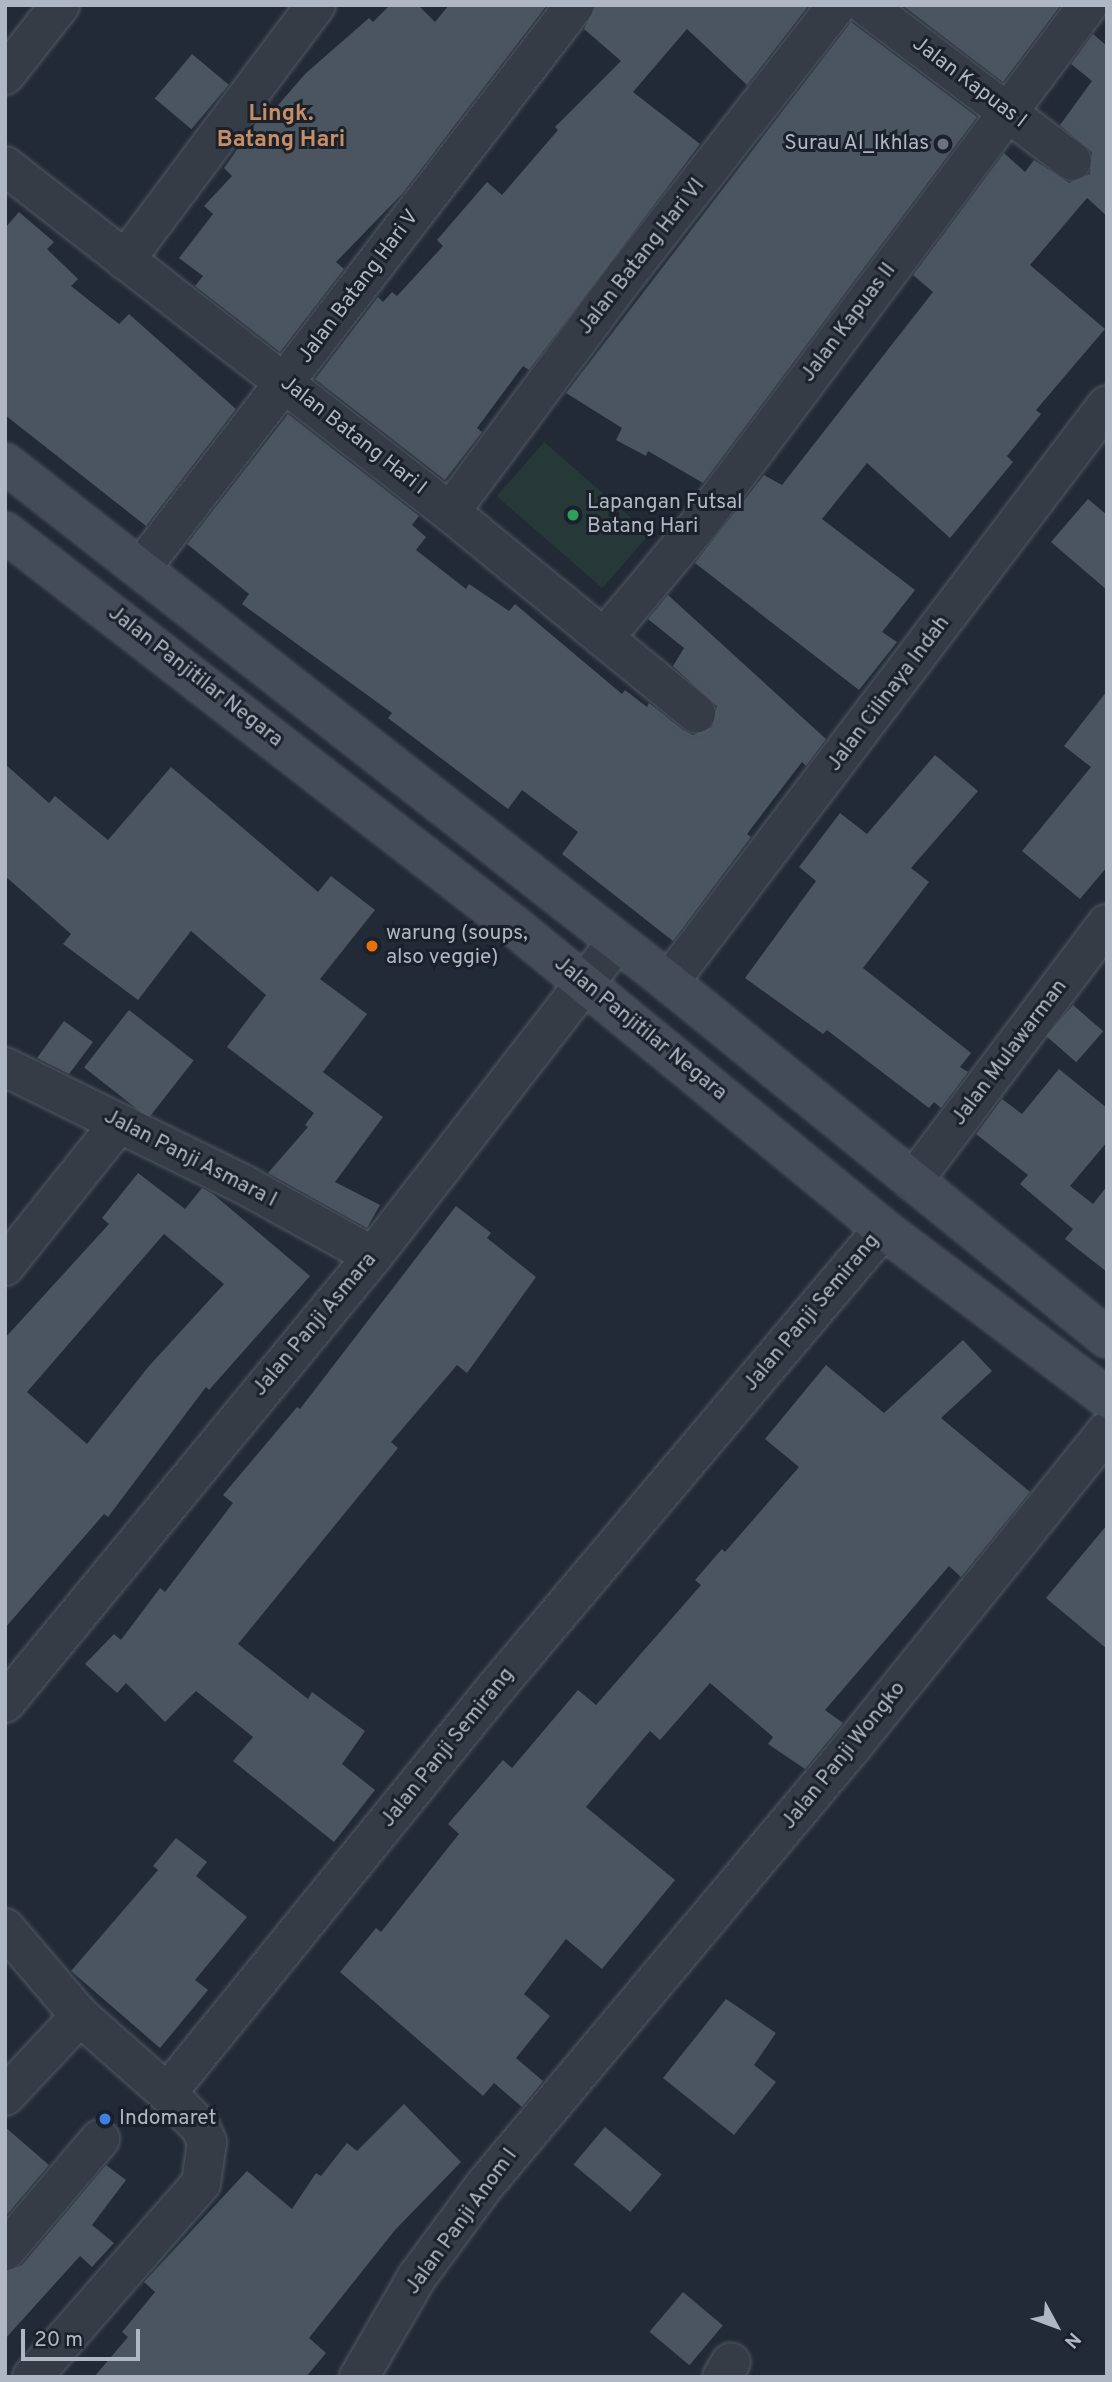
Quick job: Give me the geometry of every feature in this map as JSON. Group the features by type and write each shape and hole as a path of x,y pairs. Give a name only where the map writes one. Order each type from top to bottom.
{"main road":[{"path":"5,463 670,982 1107,1338"},
{"name":"Jalan Panjitilar Negara","path":"5,532 585,984 883,1229 1107,1398"}],"street":[{"path":"5,75 60,5"},
{"path":"125,260 316,5"},
{"name":"Jalan Batang Hari V","path":"142,568 575,5"},
{"name":"Jalan Batang Hari VI","path":"450,512 627,274 837,5"},
{"name":"Jalan Kapuas I","path":"865,5 1072,161"},
{"name":"Jalan Kapuas II","path":"604,638 701,522 1088,5"},
{"name":"Jalan Batang Hari I","path":"5,166 450,512 696,713"},
{"name":"Jalan Cilinaya Indah","path":"670,982 1107,405"},
{"name":"Jalan Mulawarman","path":"913,1181 1107,924"},
{"name":"Jalan Panji Asmara","path":"5,1703 373,1256 617,941"},
{"name":"Jalan Panji Asmara I","path":"5,1067 245,1185 373,1256"},
{"path":"5,1266 119,1123"},
{"name":"Jalan Panji Semirang","path":"167,2093 494,1690 883,1229"},
{"name":"Jalan Panji Wongko","path":"576,2076 851,1748 1107,1432"},
{"path":"5,1928 80,2016 167,2093 200,2127 207,2142 201,2183 32,2377"},
{"path":"5,2096 80,2016"},
{"name":"Jalan Panji Anom I","path":"359,2377 417,2277 484,2186 576,2076"},
{"path":"5,2251 100,2139"}],"shaded area":[{"name":"Lapangan Futsal Batang Hari","path":"544,442 650,534 602,588 497,496"}],"building":[{"path":"390,5 418,5 435,22 449,5 547,5 402,194 336,262 344,269 280,352 195,286 203,276 179,258 213,214 204,206 232,176 224,168 262,114 267,118 305,74 369,18 373,22"},
{"path":"596,5 809,5 747,85 687,29 633,92 700,144 529,370 523,366 477,428 482,432 445,480 315,379 378,297 383,302 392,292 397,296 443,246 437,240 487,182 502,195 558,130 555,127 621,61 584,29"},
{"path":"902,5 1058,5 1060,6 1003,82"},
{"path":"851,22 977,117 703,483 648,451 646,456 616,440 622,428 566,393"},
{"path":"1093,34 1107,46 1107,216 1087,198 1030,265 1105,329 1036,410 1041,414 1007,456 1013,462 950,538 867,463 822,519 915,590 882,632 897,642 859,690 695,563 764,475 782,485 933,292 913,275 1004,153 1025,172 1034,160 1069,183 1090,174 1092,152 1060,125 1092,81 1071,64"},
{"path":"192,54 229,85 191,129 155,98"},
{"path":"19,212 54,242 47,249 78,279 71,286 119,324 129,314 236,409 146,526 5,415 5,228"},
{"path":"288,414 419,516 412,525 426,537 416,550 466,589 469,584 509,611 515,604 622,694 625,690 647,707 649,703 693,735 712,727 717,706 673,666 684,648 648,619 668,595 826,739 806,766 802,762 747,834 751,837 673,941 562,854 578,832 522,790 508,809 388,718 392,713 242,604 249,594 187,544"},
{"path":"1088,499 1107,515 1107,590 1051,542"},
{"path":"1107,691 1107,867 1080,899 1022,851 1091,767 1064,746"},
{"path":"935,755 978,791 911,868 929,882 863,968 971,1053 960,1067 968,1072 941,1108 934,1102 929,1108 827,1030 823,1034 745,978 816,881 799,867 840,813 867,834"},
{"path":"5,764 49,803 55,796 108,840 171,767 318,892 331,876 375,910 320,979 367,1014 323,1072 383,1117 335,1182 380,1205 367,1228 268,1173 308,1127 305,1125 314,1113 227,1047 266,995 191,931 138,1000 63,944 71,934 5,876"},
{"path":"1073,1005 1103,1031 1076,1062 1046,1036"},
{"path":"129,1010 194,1060 149,1118 84,1068"},
{"path":"64,1021 93,1042 69,1074 37,1058"},
{"path":"1059,1069 1107,1108 1107,1142 1070,1186 1093,1204 1107,1186 1107,1272 1065,1239 1073,1229 1020,1184 1028,1175 976,1134 1002,1099 1022,1114"},
{"path":"138,1173 185,1209 202,1188 213,1194 310,1276 209,1390 206,1387 108,1517 104,1514 5,1628 5,1338 109,1224 102,1218","holes":["164,1234 224,1284 149,1366 87,1444 27,1392"]},
{"path":"456,1206 491,1233 487,1238 536,1277 467,1373 457,1365 391,1442 398,1448 238,1644 308,1699 312,1692 365,1731 342,1764 375,1790 334,1842 233,1761 253,1737 196,1691 165,1722 126,1683 117,1693 85,1664 114,1634 121,1640 160,1588 165,1592 233,1503 223,1495 297,1407 300,1409"},
{"path":"963,1340 992,1371 941,1418 1030,1492 961,1577 949,1566 825,1710 843,1723 805,1769 768,1744 773,1737 710,1683 660,1740 650,1731 586,1807 675,1880 602,1969 566,1939 524,1994 550,2016 516,2058 543,2081 522,2107 494,2083 483,2096 340,1972 376,1928 381,1932 459,1834 448,1824 503,1760 512,1768 578,1690 596,1705 701,1585 695,1580 722,1549 725,1552 799,1467 765,1439 826,1365 884,1413"},
{"path":"1107,1525 1107,1649 1046,1598"},
{"path":"176,1838 207,1862 196,1876 247,1917 195,1980 208,1990 160,2048 71,1971 158,1870 153,1866"},
{"path":"726,1999 776,2033 754,2065 776,2082 734,2135 663,2078"},
{"path":"404,2104 461,2162 395,2230 309,2338 326,2353 306,2377 94,2377 128,2337 122,2332 155,2292 144,2282 247,2171 292,2209 316,2173 321,2176 347,2143 357,2151"},
{"path":"5,2127 49,2165 5,2217"},
{"path":"605,2127 662,2175 630,2212 574,2165"},
{"path":"106,2165 126,2180 92,2225 114,2243 92,2267 80,2256 5,2339 5,2272 22,2265"},
{"path":"683,2292 723,2325 689,2365 650,2332"}],"place":[{"name":"Surau Al_Ikhlas","path":"943,144"},
{"name":"Lapangan Futsal Batang Hari","path":"573,515"},
{"name":"warung (soups, also veggie)","path":"372,946"},
{"name":"Indomaret","path":"105,2119"}],"district":[{"name":"Lingk. Batang Hari","path":"281,128"}]}
